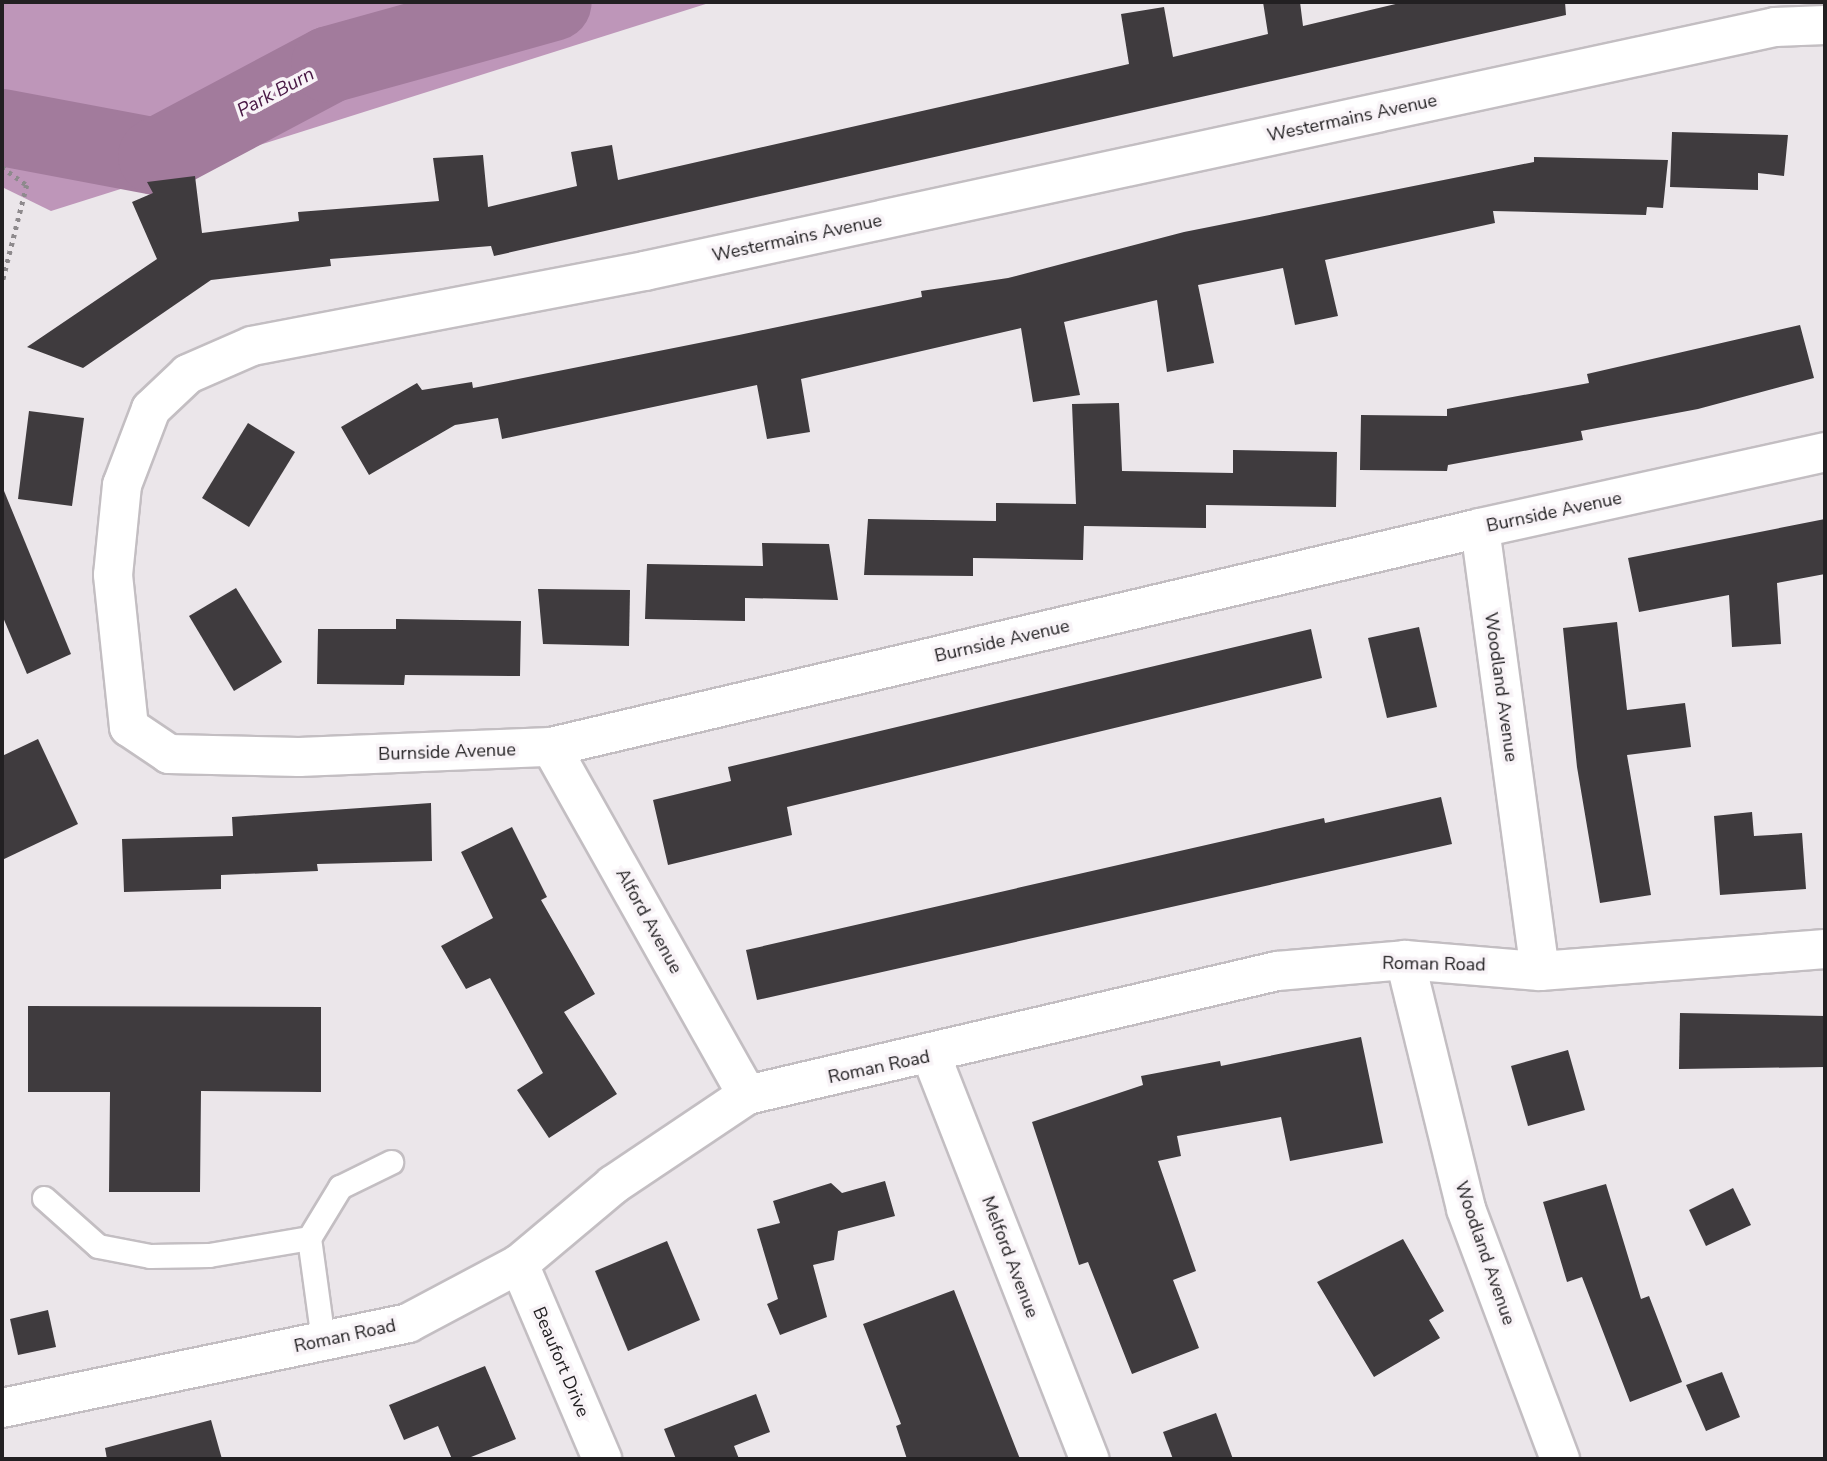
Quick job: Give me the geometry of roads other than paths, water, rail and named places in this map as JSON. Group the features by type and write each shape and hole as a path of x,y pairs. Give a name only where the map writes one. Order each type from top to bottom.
{"street":[{"name":"Westermains Avenue","path":"169,754 129,727 113,575 121,485 151,409 188,374 252,346 645,271 1775,27 1825,25"},
{"name":"Burnside Avenue","path":"169,754 299,757 551,747 1479,528 1825,452"},
{"name":"Woodland Avenue","path":"1479,528 1540,971"},
{"name":"Alford Avenue","path":"551,747 747,1095"},
{"name":"Roman Road","path":"2,1409 408,1322 519,1265 613,1185 747,1095 931,1055 1278,971 1405,960 1540,971 1825,949"},
{"name":"Woodland Avenue","path":"1405,960 1466,1209 1560,1459"},
{"name":"Melford Avenue","path":"931,1055 1088,1459"},
{"name":"Beaufort Drive","path":"519,1265 603,1459"}],"lane":[{"path":"323,1340 312,1293 309,1238 340,1187 391,1162"},
{"path":"44,1198 98,1247 150,1256 209,1255 309,1238"}],"waterway":[{"name":"Park Burn","path":"2,127 156,156 329,64 553,2"}]}
